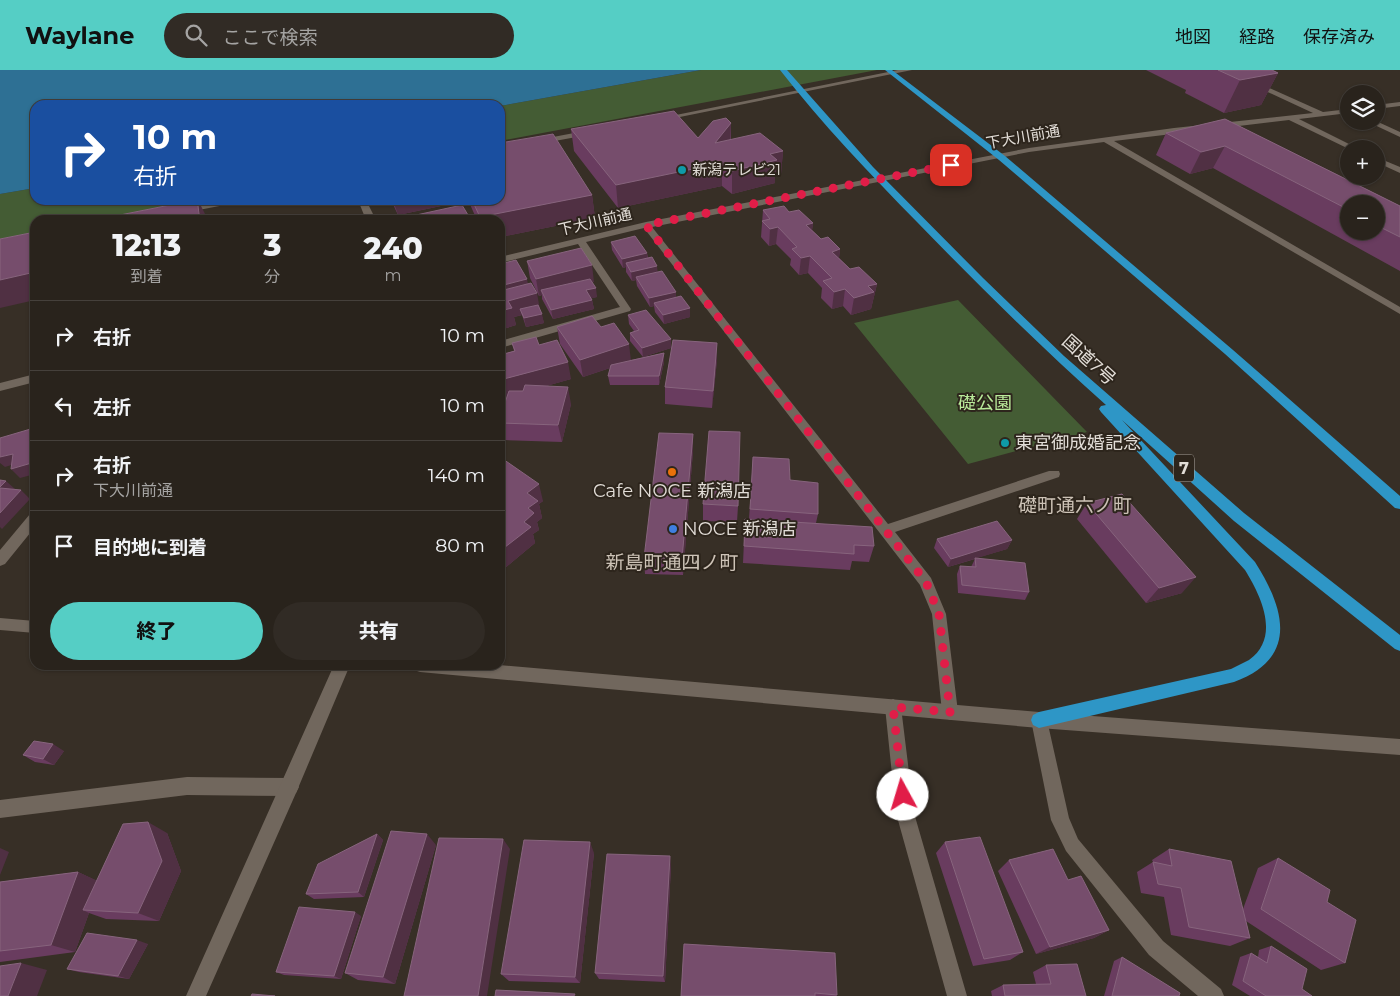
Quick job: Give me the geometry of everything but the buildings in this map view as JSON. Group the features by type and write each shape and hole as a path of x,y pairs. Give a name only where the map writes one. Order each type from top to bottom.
{"highway":[{"name":"国道7号","path":"783,70 870,169 979,280 1060,358 1239,517 1400,644"},
{"path":"888,70 1002,158 1236,358 1400,504"},
{"path":"1039,720 1234,674 1256,664 1270,644 1273,633 1273,612 1266,591 1250,566 1060,358"}],"street":[{"path":"647,122 909,70"},
{"path":"1223,70 1323,114"},
{"path":"1385,106 1400,104"},
{"name":"下大川前通","path":"505,259 646,225 1029,150 1106,139 1340,113"},
{"path":"1290,118 1340,142"},
{"path":"1385,128 1400,135"},
{"path":"505,148 598,131"},
{"path":"1106,139 1400,311"},
{"path":"1385,163 1400,170"},
{"path":"170,213 210,205"},
{"path":"646,225 926,582 939,614 950,712"},
{"path":"505,344 626,310 580,240"},
{"path":"0,387 30,379"},
{"path":"885,530 1054,474"},
{"path":"0,560 30,524"},
{"path":"0,624 30,627"},
{"path":"196,996 290,787 340,670"},
{"path":"476,670 1039,720 1400,748"},
{"path":"893,707 905,813 957,996"},
{"path":"1039,720 1060,820 1072,845 1156,948 1214,996"},
{"path":"0,809 187,786 290,787"}],"green space":[{"path":"701,70 877,70 505,140 505,105"},
{"path":"30,189 30,205 172,205 120,215 30,215 30,233 0,239 0,194"},
{"name":"礎公園","path":"958,300 1087,432 968,464 854,323"}],"water":[{"path":"0,70 701,70 505,105 505,100 30,100 30,189 0,194"}],"place":[{"name":"新潟テレビ21","path":"682,170"},
{"name":"東宮御成婚記念","path":"1005,443"},
{"name":"Cafe NOCE 新潟店","path":"672,472"},
{"name":"NOCE 新潟店","path":"673,529"}],"district":[{"name":"礎町通六ノ町","path":"1075,505"},
{"name":"新島町通四ノ町","path":"672,562"}],"route":[{"path":"903,795 893,707 950,712 939,614 926,582 646,225 951,165"}]}
